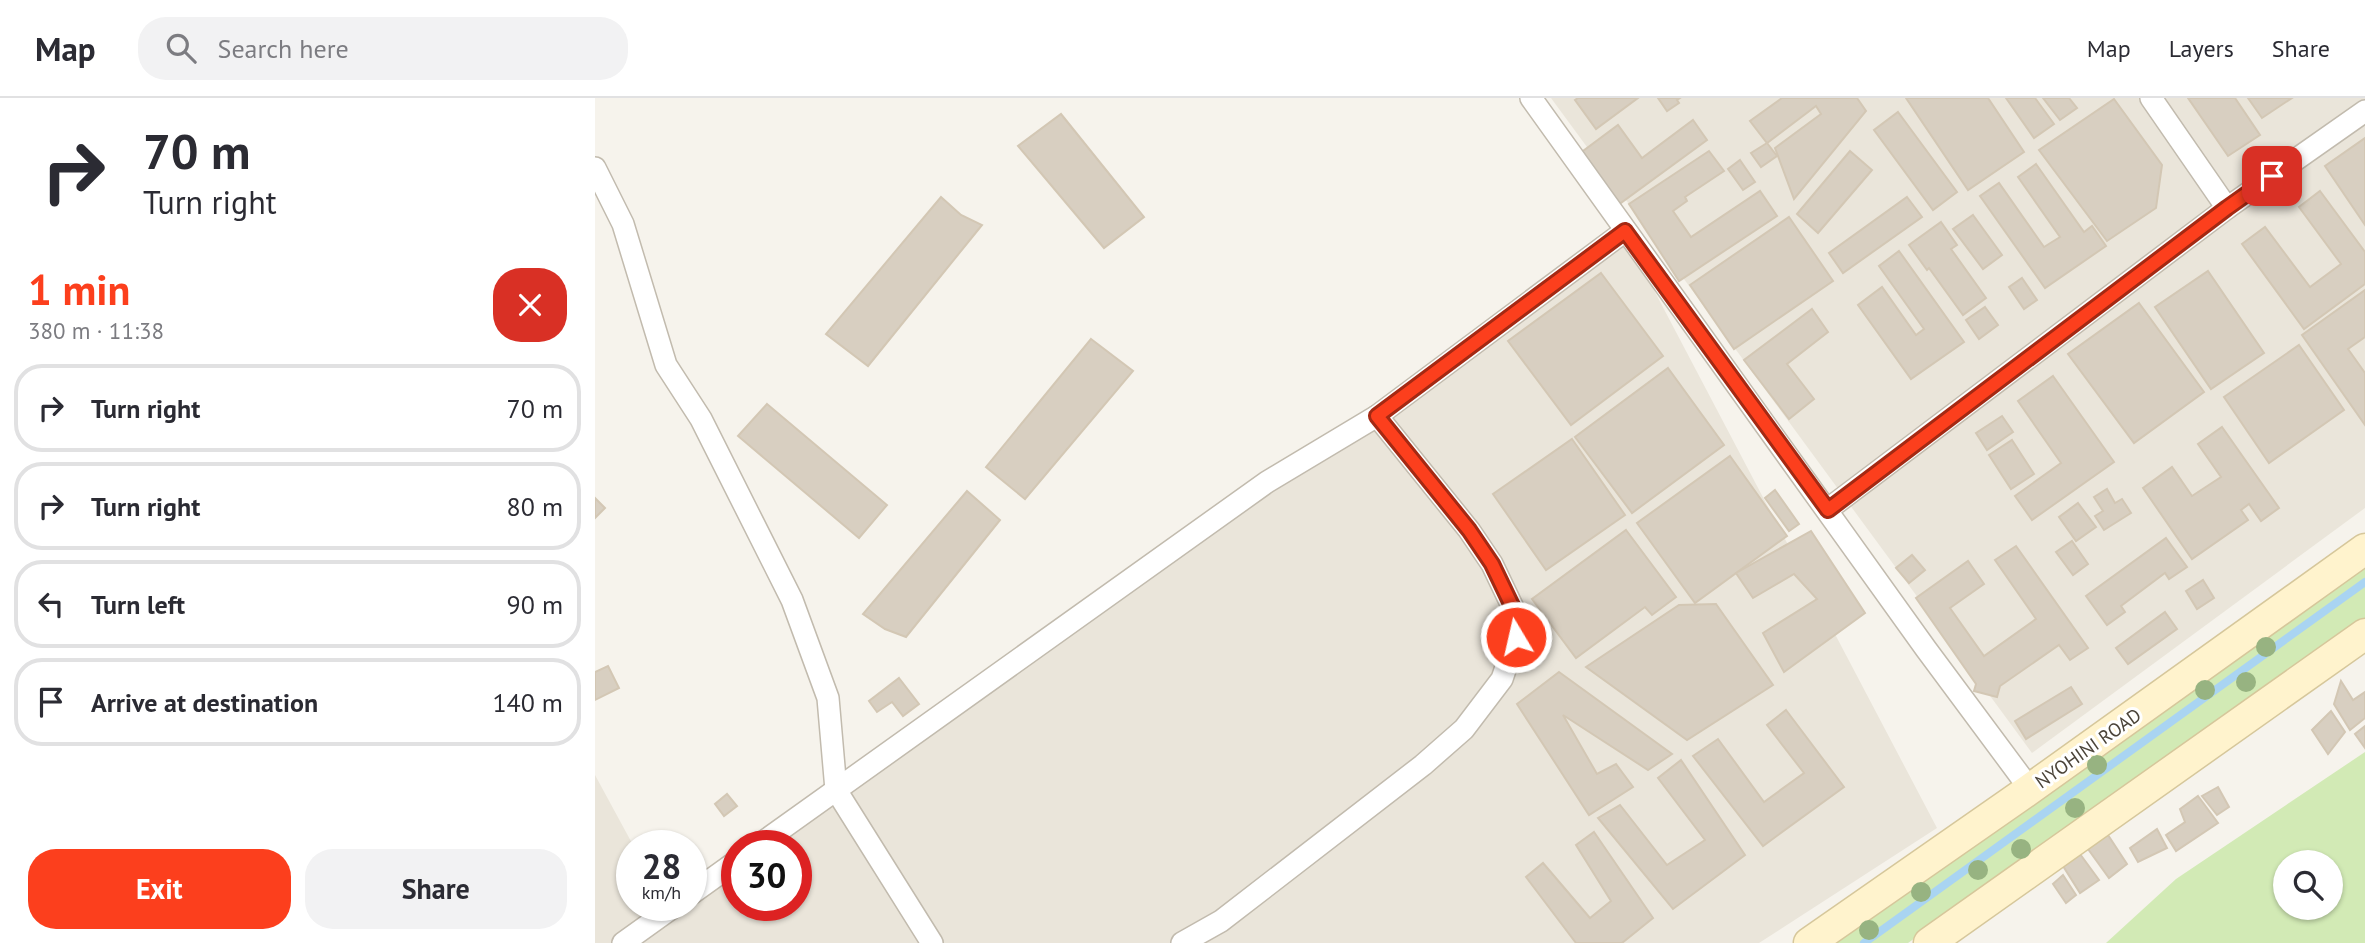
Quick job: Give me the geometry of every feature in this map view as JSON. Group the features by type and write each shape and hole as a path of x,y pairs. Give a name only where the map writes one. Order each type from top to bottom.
{"main road":[{"name":"NYOHINI ROAD","path":"1809,943 2030,789 2365,549"},
{"path":"1929,943 2365,634"}],"street":[{"path":"1531,98 1926,649 2030,789"},
{"path":"2151,98 2227,208"},
{"path":"1828,510 2227,208 2365,111"},
{"path":"595,169 623,224 666,365 701,419 792,600 828,698 836,790 932,943"},
{"path":"780,830 1267,482 1377,416 1625,231"},
{"path":"1182,943 1221,921 1423,765 1464,729 1502,679 1516,637 1514,610 1509,598 1492,564 1469,530 1377,416"},
{"path":"623,943 654,921"}],"shaded area":[{"path":"1551,98 2365,98 2365,508 2032,753"},
{"path":"1626,237 1937,828 1759,943 595,943 595,775 625,830 616,830 616,921 707,921 707,883 721,873 721,921 812,921 812,830 782,830"}],"green space":[{"path":"2365,564 2365,618 1908,943 1835,943"},
{"path":"2365,752 2365,943 2106,943 2176,879"}],"building":[{"path":"1638,98 1596,129 1575,100"},
{"path":"1658,98 1680,98 1677,100 1679,103 1667,111"},
{"path":"1782,98 1857,98 1866,111 1794,199 1775,148 1821,114 1816,106 1767,143 1750,121"},
{"path":"1906,98 1988,98 2024,152 1968,190"},
{"path":"2006,98 2035,98 2054,124 2034,138"},
{"path":"2043,98 2069,98 2077,108 2060,120"},
{"path":"2188,98 2235,98 2260,135 2228,156"},
{"path":"2248,98 2292,98 2262,118"},
{"path":"2114,99 2162,165 2156,208 2107,241 2039,150"},
{"path":"1898,112 1957,192 1933,210 1874,130"},
{"path":"1061,114 1144,217 1104,248 1018,146"},
{"path":"1693,120 1707,140 1618,205 1579,154 1618,125 1642,158"},
{"path":"2365,138 2365,225 2325,166"},
{"path":"1767,143 1777,156 1761,167 1751,153"},
{"path":"1709,151 1724,171 1685,197 1687,201 1673,211 1691,237 1760,191 1777,216 1679,281 1629,204"},
{"path":"1850,151 1872,170 1818,233 1797,214"},
{"path":"1740,160 1755,182 1743,190 1728,169"},
{"path":"2036,164 2084,232 2092,226 2106,246 2045,288 1980,196 1999,183 2044,247 2060,237 2018,177"},
{"path":"2320,191 2365,252 2365,284 2304,329 2242,244 2265,227 2310,287 2341,264 2299,207"},
{"path":"941,197 961,215 982,225 868,366 826,334"},
{"path":"1907,197 1922,217 1843,273 1829,253"},
{"path":"1973,215 2002,255 1983,269 1953,229"},
{"path":"1789,217 1833,281 1734,349 1690,285"},
{"path":"1941,222 1957,245 1951,249 1986,298 1963,315 1909,245"},
{"path":"1899,251 1964,342 1911,379 1858,305 1882,287 1916,335 1924,329 1879,266"},
{"path":"2208,271 2264,353 2211,389 2155,307"},
{"path":"1601,273 1663,356 1571,425 1508,341"},
{"path":"2022,278 2037,300 2024,309 2009,287"},
{"path":"2365,290 2365,337 2348,349 2365,373 2365,425 2302,335"},
{"path":"2139,303 2204,392 2134,443 2068,354"},
{"path":"1985,307 1998,325 1979,339 1966,320"},
{"path":"1812,309 1828,332 1787,364 1814,399 1789,419 1744,360"},
{"path":"1091,339 1133,371 1025,499 986,467"},
{"path":"2299,345 2344,410 2269,463 2224,397"},
{"path":"1668,368 1724,445 1632,513 1575,437"},
{"path":"2053,376 2114,462 2032,520 2015,496 2061,463 2018,401"},
{"path":"767,404 887,505 859,538 738,436"},
{"path":"2002,416 2013,432 1987,450 1976,433"},
{"path":"2222,427 2279,508 2261,521 2249,504 2241,510 2248,520 2192,559 2143,488 2172,467 2192,496 2221,477 2198,444"},
{"path":"1572,439 1625,515 1546,570 1493,494"},
{"path":"2012,440 2034,474 2011,489 1989,455"},
{"path":"1730,456 1787,536 1695,603 1637,523"},
{"path":"2107,489 2115,503 2122,499 2131,513 2104,530 2095,516 2103,511 2094,497"},
{"path":"1775,490 1799,524 1789,531 1765,498"},
{"path":"967,491 1000,520 906,637 885,629 863,614"},
{"path":"595,498 605,508 595,518"},
{"path":"2078,503 2096,527 2076,541 2059,517"},
{"path":"1626,530 1676,597 1652,615 1645,607 1576,658 1532,599"},
{"path":"1811,531 1865,613 1784,672 1763,633 1817,599 1794,574 1753,598 1736,573"},
{"path":"2166,538 2187,567 2169,579 2165,573 2121,606 2125,612 2107,625 2086,596"},
{"path":"2072,541 2088,564 2073,575 2056,552"},
{"path":"2016,546 2088,648 2070,660 2059,645 2000,686 1997,697 1974,691 1976,684 1916,598 1968,561 1984,584 1950,608 1984,656 2036,619 1995,560"},
{"path":"1912,555 1925,570 1909,583 1896,568"},
{"path":"2203,580 2214,598 2197,609 2186,591"},
{"path":"1716,604 1773,685 1687,740 1586,667 1679,605"},
{"path":"2165,612 2177,629 2128,664 2116,648"},
{"path":"608,666 619,688 595,700 595,672"},
{"path":"1559,672 1672,754 1648,770 1563,715 1597,774 1616,764 1633,787 1589,815 1517,704"},
{"path":"899,678 919,704 903,716 892,702 877,712 869,701"},
{"path":"2341,681 2353,700 2365,692 2365,718 2350,730 2334,704"},
{"path":"2071,687 2082,704 2026,739 2015,721"},
{"path":"1786,710 1844,787 1763,846 1693,756 1718,739 1764,802 1804,773 1767,725"},
{"path":"2331,711 2345,732 2328,754 2312,730"},
{"path":"2365,726 2365,748 2355,734"},
{"path":"1681,760 1745,855 1673,909 1598,818 1620,805 1667,865 1705,840 1658,778"},
{"path":"2218,787 2229,807 2217,815 2202,796"},
{"path":"727,794 737,806 724,816 715,804"},
{"path":"2198,796 2218,823 2176,851 2166,835 2185,822 2180,809"},
{"path":"2157,829 2167,848 2138,862 2130,848"},
{"path":"1594,832 1653,918 1622,943 1576,943 1526,877 1543,863 1590,918 1611,901 1576,845"},
{"path":"2108,835 2127,864 2109,878 2088,849"},
{"path":"2080,854 2099,880 2080,893 2063,866"},
{"path":"2063,875 2076,895 2066,903 2053,884"}],"waterway":[{"path":"1864,943 2365,582"}],"route":[{"path":"1516,637 1514,610 1492,564 1469,530 1377,416 1625,231 1828,510 2272,176"}]}
